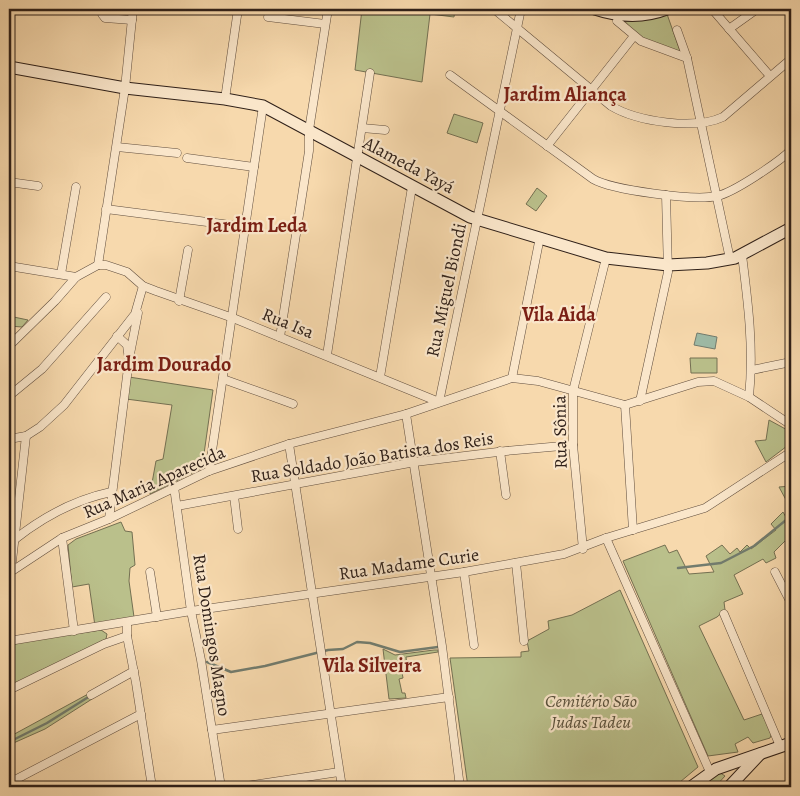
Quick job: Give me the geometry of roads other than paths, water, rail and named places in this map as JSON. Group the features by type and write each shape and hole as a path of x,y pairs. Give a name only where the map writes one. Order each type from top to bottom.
{"street":[{"path":"9,29 11,9"},
{"path":"103,9 102,14 105,18 132,20"},
{"path":"9,346 55,301 76,277 98,265 117,147 134,9"},
{"path":"226,99 238,9"},
{"path":"280,337 309,150 309,130 328,9"},
{"path":"494,9 516,30 590,90 626,114 646,119 702,123 724,117 791,59"},
{"name":"Rua Miguel Biondi","path":"439,402 521,9"},
{"path":"595,9 611,14 638,16 668,9"},
{"path":"712,9 770,76"},
{"path":"729,30 757,9"},
{"path":"268,17 325,24"},
{"path":"617,21 634,36 651,46 687,58"},
{"path":"677,30 687,58 730,259"},
{"path":"547,146 634,36"},
{"name":"Alameda Yayá","path":"9,66 125,88 226,99 263,106 476,220 606,258 668,266 707,264 742,255 791,228"},
{"path":"327,355 370,73"},
{"path":"450,76 600,183 666,195 717,196 758,175 791,150"},
{"path":"209,471 263,106"},
{"path":"362,128 385,130"},
{"path":"117,147 177,153"},
{"path":"187,158 254,167"},
{"path":"9,182 38,186"},
{"path":"62,274 76,187"},
{"path":"380,377 412,187"},
{"path":"640,401 668,266 666,195"},
{"path":"106,209 246,227"},
{"path":"540,238 512,378 626,405 706,380 724,384 749,396 791,425"},
{"path":"179,301 188,250"},
{"path":"742,255 749,308 752,370 749,396"},
{"name":"Rua Sônia","path":"583,549 573,445 573,391 606,258"},
{"name":"Rua Isa","path":"98,265 127,272 143,286 179,301 233,318 439,402"},
{"path":"9,266 76,277"},
{"path":"109,519 129,360 143,286"},
{"path":"9,396 47,363 106,297"},
{"path":"9,439 26,436 53,418 139,306"},
{"path":"117,336 127,344 129,360"},
{"path":"752,370 791,362"},
{"name":"Rua Maria Aparecida","path":"10,571 62,538 109,519 209,471 289,444 406,414 512,378"},
{"path":"223,379 293,404"},
{"path":"626,405 633,530"},
{"path":"406,414 432,576 460,787"},
{"path":"10,571 26,436"},
{"path":"289,444 342,787"},
{"name":"Rua Soldado João Batista dos Reis","path":"177,506 414,462 500,451 573,445"},
{"path":"500,451 506,495"},
{"name":"Rua Madame Curie","path":"9,641 191,611 516,564 583,549 606,538 705,508 791,452"},
{"name":"Rua Domingos Magno","path":"174,488 191,611 220,787"},
{"path":"14,540 48,515 90,497 111,492"},
{"path":"234,496 238,529"},
{"path":"62,538 74,631"},
{"path":"606,538 710,772"},
{"path":"516,564 524,641"},
{"path":"150,572 156,617"},
{"path":"464,572 474,645"},
{"path":"775,572 791,603"},
{"path":"691,787 710,772 722,766 786,744 724,614"},
{"path":"127,622 126,636 134,671 152,787"},
{"path":"109,625 112,640"},
{"path":"9,690 112,640 126,636"},
{"path":"91,695 134,671"},
{"path":"212,730 449,696"},
{"path":"9,784 141,714"},
{"path":"731,786 762,752"},
{"path":"722,766 731,773 731,786"},
{"path":"239,787 340,772"}],"waterway":[{"path":"678,568 721,563 754,546 791,516"},
{"path":"207,662 231,672 265,666 328,650 343,649 357,642 370,643 400,652 438,647"},
{"path":"9,742 47,723 90,696"}],"district":[{"name":"Jardim Aliança","path":"565,94"},
{"name":"Jardim Leda","path":"257,225"},
{"name":"Vila Aida","path":"559,314"},
{"name":"Jardim Dourado","path":"164,364"},
{"name":"Vila Silveira","path":"372,665"}],"park label":[{"name":"Cemitério São Judas Tadeu","path":"591,711"}]}
